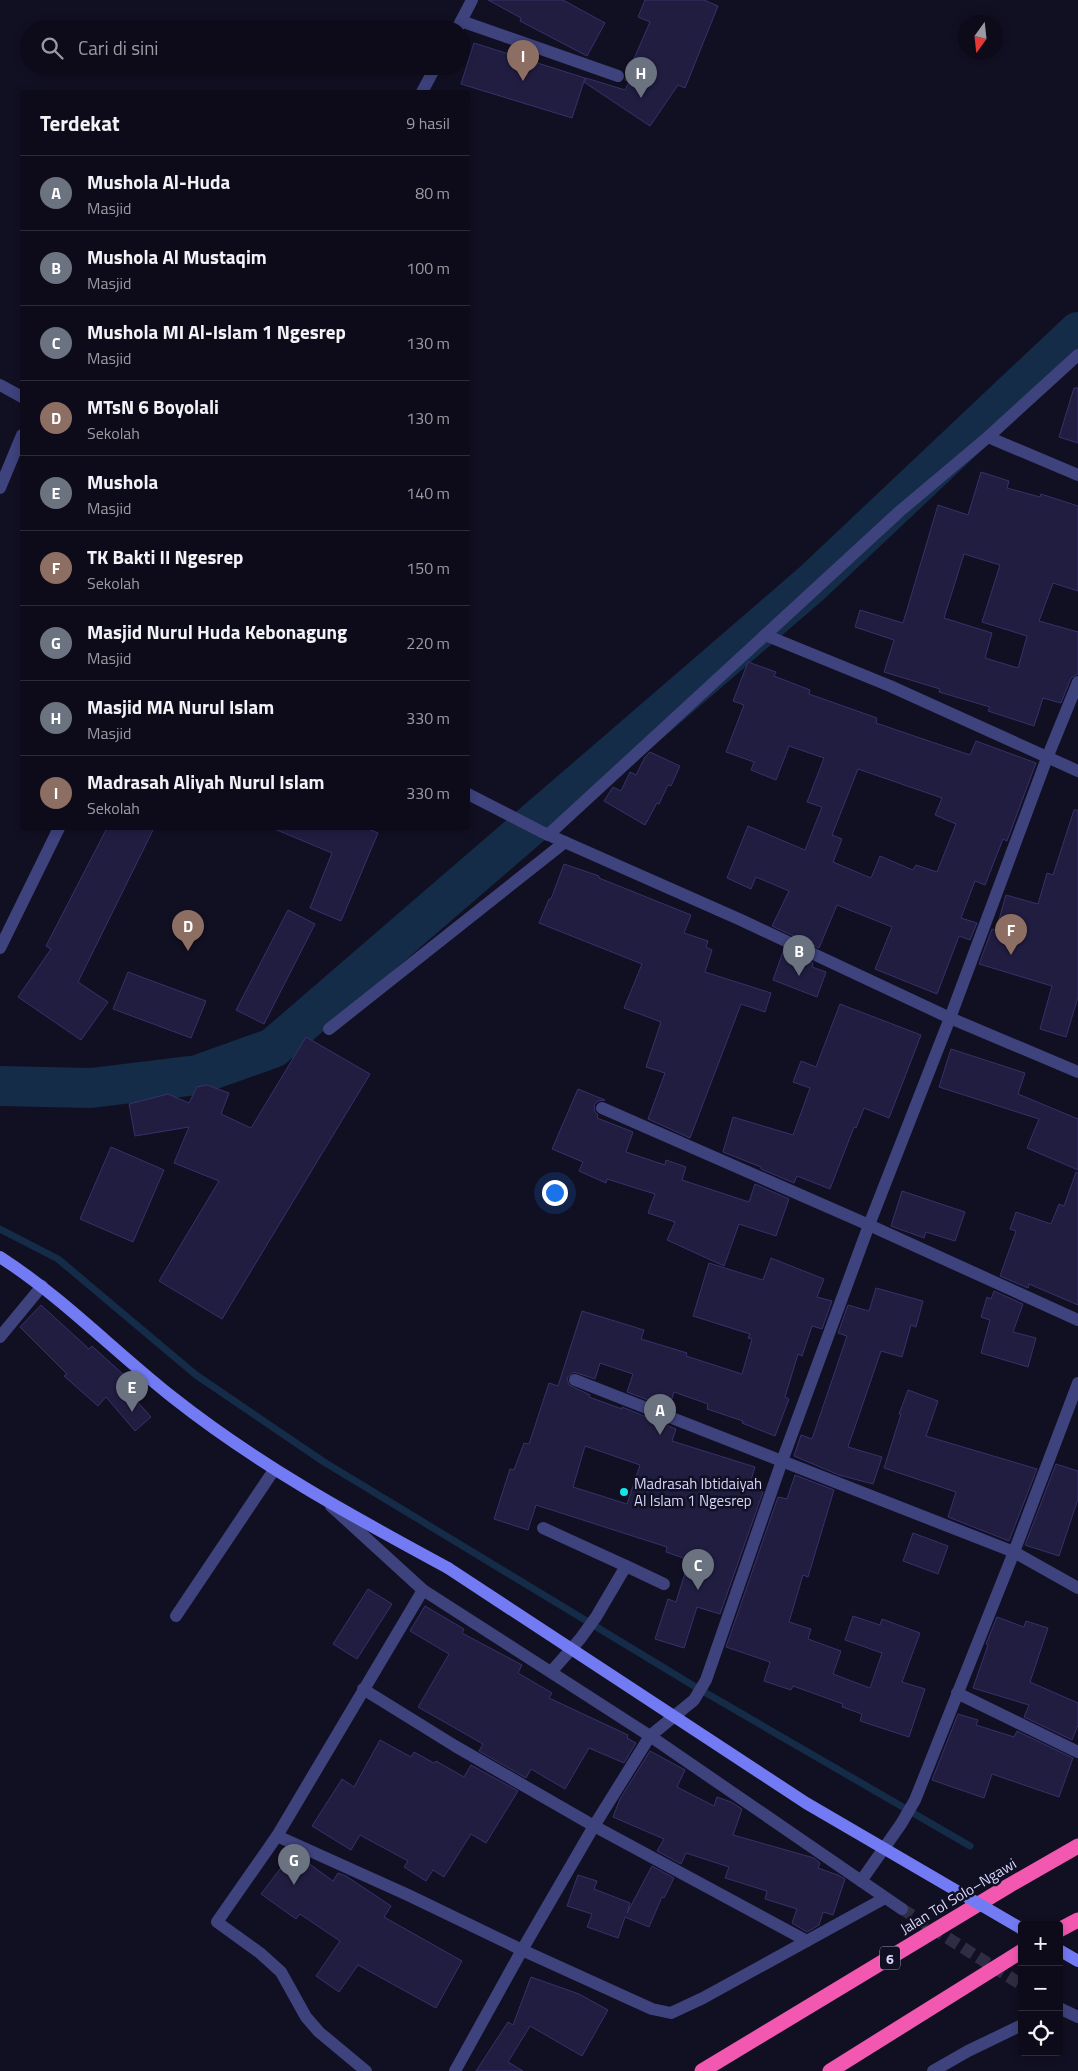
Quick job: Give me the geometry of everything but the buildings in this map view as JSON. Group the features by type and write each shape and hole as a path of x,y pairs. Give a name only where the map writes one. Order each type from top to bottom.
{"highway":[{"name":"Jalan Tol Solo–Ngawi","path":"702,2071 1078,1846"},
{"path":"1063,1928 1078,1920"},
{"path":"830,2071 1018,1954"}],"main road":[{"path":"0,1257 42,1286 170,1395 274,1470 328,1503 448,1568 806,1803 1018,1927"},
{"path":"1063,1952 1078,1961"}],"street":[{"path":"462,20 472,0"},
{"path":"470,29 618,76"},
{"path":"423,90 431,75"},
{"path":"545,834 900,511 988,437 1078,355"},
{"path":"0,385 20,396"},
{"path":"988,437 1078,476"},
{"path":"0,488 20,440"},
{"path":"765,635 890,686 1078,771"},
{"path":"455,2071 594,1826 650,1736 694,1700 706,1680 782,1461 869,1225 950,1018 1046,758 1078,682"},
{"path":"470,795 545,834 741,920 950,1018 1078,1072"},
{"path":"0,948 58,830"},
{"path":"329,1029 565,842"},
{"path":"602,1108 869,1225 1078,1320"},
{"path":"0,1337 42,1286"},
{"path":"574,1380 1014,1552 1078,1588"},
{"path":"861,1881 901,1824 915,1800 1014,1552 1078,1383"},
{"path":"176,1616 274,1470"},
{"path":"328,1503 423,1590 650,1736 902,1909"},
{"path":"543,1528 664,1584"},
{"path":"551,1672 596,1617 626,1566"},
{"path":"366,2071 320,2032 306,2017 281,1972 260,1953 217,1922 277,1836 363,1688 423,1590"},
{"path":"363,1688 455,1746 594,1826 806,1941"},
{"path":"957,1694 1078,1752"},
{"path":"277,1836 652,2009 671,2013 704,1998 885,1898"},
{"path":"1063,2010 1078,2017"},
{"path":"933,2071 968,2050 1018,2027"}],"waterway":[{"path":"0,1086 91,1088 197,1075 273,1048 812,583 1078,332"},
{"path":"0,1229 58,1259 196,1375 324,1462 694,1686 970,1846"}],"tunnel":[{"path":"902,1909 1018,1982"}],"place":[{"name":"Madrasah Aliyah Nurul Islam","path":"523,81"},
{"name":"Masjid MA Nurul Islam","path":"641,98"},
{"name":"MTsN 6 Boyolali","path":"188,951"},
{"name":"TK Bakti II Ngesrep","path":"1011,955"},
{"name":"Mushola Al Mustaqim","path":"799,976"},
{"name":"Mushola","path":"132,1412"},
{"name":"Mushola Al-Huda","path":"660,1435"},
{"name":"Madrasah Ibtidaiyah Al Islam 1 Ngesrep","path":"624,1492"},
{"name":"Mushola MI Al-Islam 1 Ngesrep","path":"698,1590"},
{"name":"Masjid Nurul Huda Kebonagung","path":"294,1885"}]}
